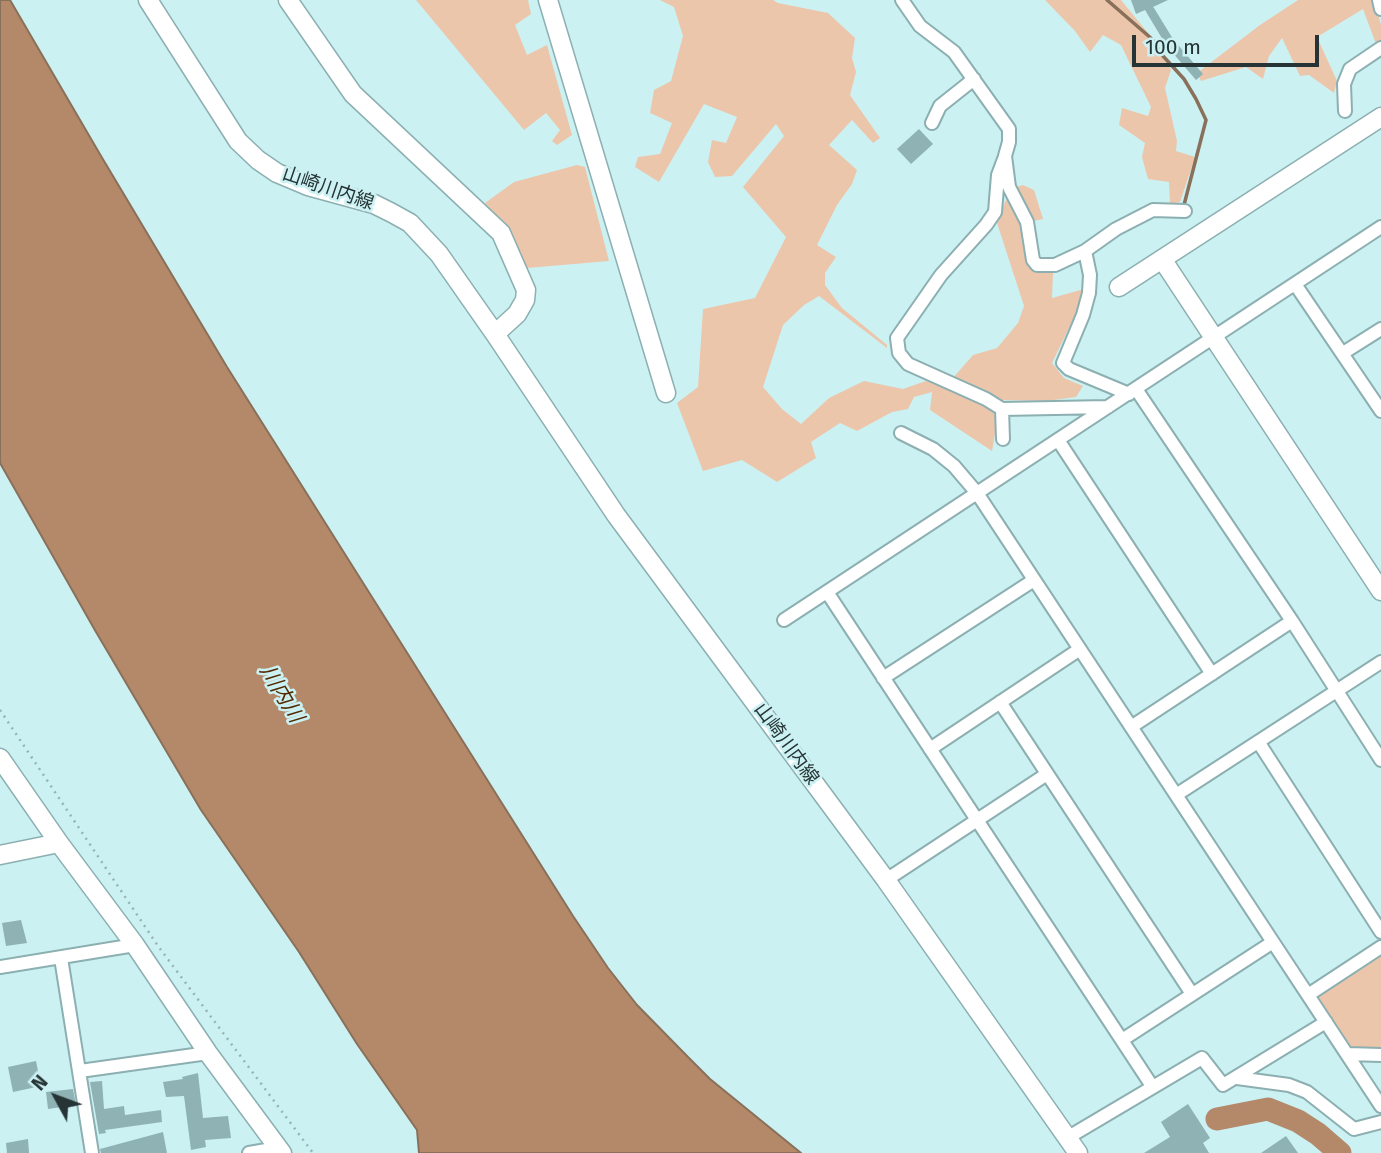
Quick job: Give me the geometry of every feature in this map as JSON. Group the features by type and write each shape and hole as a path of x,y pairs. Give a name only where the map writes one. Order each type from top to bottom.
{"main road":[{"name":"山崎川内線","path":"148,0 238,141 277,173 308,186 374,204 410,223 439,254 616,515 886,880 1078,1153"},
{"path":"288,0 353,94 501,233 526,290 525,300 517,314 495,334"},
{"path":"548,0 666,393"},
{"path":"1119,287 1381,117"},
{"path":"1162,259 1381,591"},
{"path":"0,758 135,945 208,1053 280,1150"},
{"path":"0,855 59,843"}],"street":[{"path":"902,0 920,26 954,52 1009,129 1009,142 998,175 995,212 941,275 897,338 899,353 908,364 986,399 1002,409 1108,407"},
{"path":"1379,0 1381,9"},
{"path":"1345,111 1344,84 1350,69 1381,48"},
{"path":"932,124 940,106 974,79"},
{"path":"1005,156 1009,187 1027,222 1033,260 1037,265 1055,265 1085,251 1116,229 1153,210 1185,211"},
{"path":"784,620 1381,227"},
{"path":"1085,251 1090,275 1088,293 1083,315 1063,363 1069,369 1132,391 1292,621 1381,760"},
{"path":"1295,284 1381,411"},
{"path":"1343,353 1381,329"},
{"path":"1002,409 1003,439"},
{"path":"901,433 933,449 954,466 977,493 1381,1106"},
{"path":"1058,440 1212,674"},
{"path":"883,678 1034,580"},
{"path":"827,592 1152,1086"},
{"path":"1131,727 1292,621"},
{"path":"930,749 1080,649"},
{"path":"1176,795 1381,662"},
{"path":"1000,702 1192,994"},
{"path":"1259,743 1381,932"},
{"path":"886,880 1047,774"},
{"path":"1122,1040 1273,942"},
{"path":"0,967 135,945"},
{"path":"1308,995 1381,947"},
{"path":"61,958 92,1153"},
{"path":"1067,1138 1202,1058 1223,1085 1326,1022"},
{"path":"79,1071 208,1053"},
{"path":"1348,1054 1381,1055"},
{"path":"1237,1078 1289,1085 1307,1093 1354,1129 1381,1122"},
{"path":"249,1153 280,1150"}],"path":[{"path":"0,710 158,946 313,1153"}],"shaded area":[{"path":"416,0 528,0 531,14 515,25 527,55 547,45 572,135 557,145 552,141 560,130 546,113 524,130"},
{"path":"660,0 773,0 828,13 855,38 852,58 856,72 850,95 880,138 873,143 852,120 829,145 857,170 852,184 837,205 817,245 836,257 825,273 825,285 842,308 887,345 887,348 819,296 804,305 783,325 763,387 782,409 801,424 829,398 864,381 903,389 926,381 945,387 973,355 997,348 1018,323 1024,306 997,223 1005,202 1016,187 1023,185 1034,190 1043,219 1023,223 1021,229 1029,265 1038,273 1053,273 1052,298 1084,289 1081,303 1052,363 1064,378 1083,386 1076,397 1046,401 1001,400 992,451 930,410 932,392 914,397 908,409 892,412 857,431 840,423 811,442 816,458 777,482 742,460 703,471 677,403 698,387 703,309 755,298 786,237 743,187 784,136 776,124 732,176 715,177 708,162 712,140 726,143 737,117 704,104 659,182 635,167 638,157 660,154 672,123 650,113 654,90 671,81 683,36 674,7"},
{"path":"1045,0 1121,0 1162,50 1171,70 1165,88 1177,141 1176,151 1195,157 1180,202 1170,204 1169,182 1148,179 1142,157 1145,143 1119,125 1122,108 1148,116 1151,107 1121,45 1103,35 1090,52 1075,31"},
{"path":"1298,0 1374,0 1381,25 1381,41 1376,44 1363,9 1317,37 1337,81 1334,93 1309,75 1300,76 1282,38 1269,56 1263,79 1246,67 1201,81 1197,73"},
{"path":"577,165 585,167 609,261 527,268 507,228 485,203 514,182"},
{"path":"1381,954 1381,1049 1355,1050 1347,1046 1316,997"}],"water":[{"name":"川内川","path":"0,0 10,0 227,367 608,968 637,1005 710,1079 801,1153 419,1153 417,1130 201,810 0,463"}],"building":[{"path":"1131,0 1168,0 1153,7 1173,39 1203,74 1196,80 1166,45 1145,10 1136,14"},
{"path":"919,129 933,144 911,164 897,149"},
{"path":"21,920 27,943 6,946 2,923"},
{"path":"36,1061 41,1086 13,1092 8,1067"},
{"path":"198,1073 203,1118 228,1116 231,1138 205,1140 206,1147 191,1150 184,1096 166,1097 163,1082"},
{"path":"102,1081 104,1109 124,1106 125,1115 161,1110 162,1122 105,1130 106,1133 99,1134 90,1082"},
{"path":"73,1089 76,1105 48,1109 46,1092"},
{"path":"1188,1104 1210,1138 1203,1143 1209,1153 1144,1153 1170,1137 1161,1122"},
{"path":"163,1132 167,1153 101,1153 100,1149"},
{"path":"1286,1136 1298,1153 1261,1153"},
{"path":"28,1139 29,1153 7,1153 6,1143"}],"waterway":[{"path":"1107,0 1152,39 1184,79 1206,120 1184,205"},
{"path":"1217,1119 1268,1109 1298,1121 1340,1153"}]}
